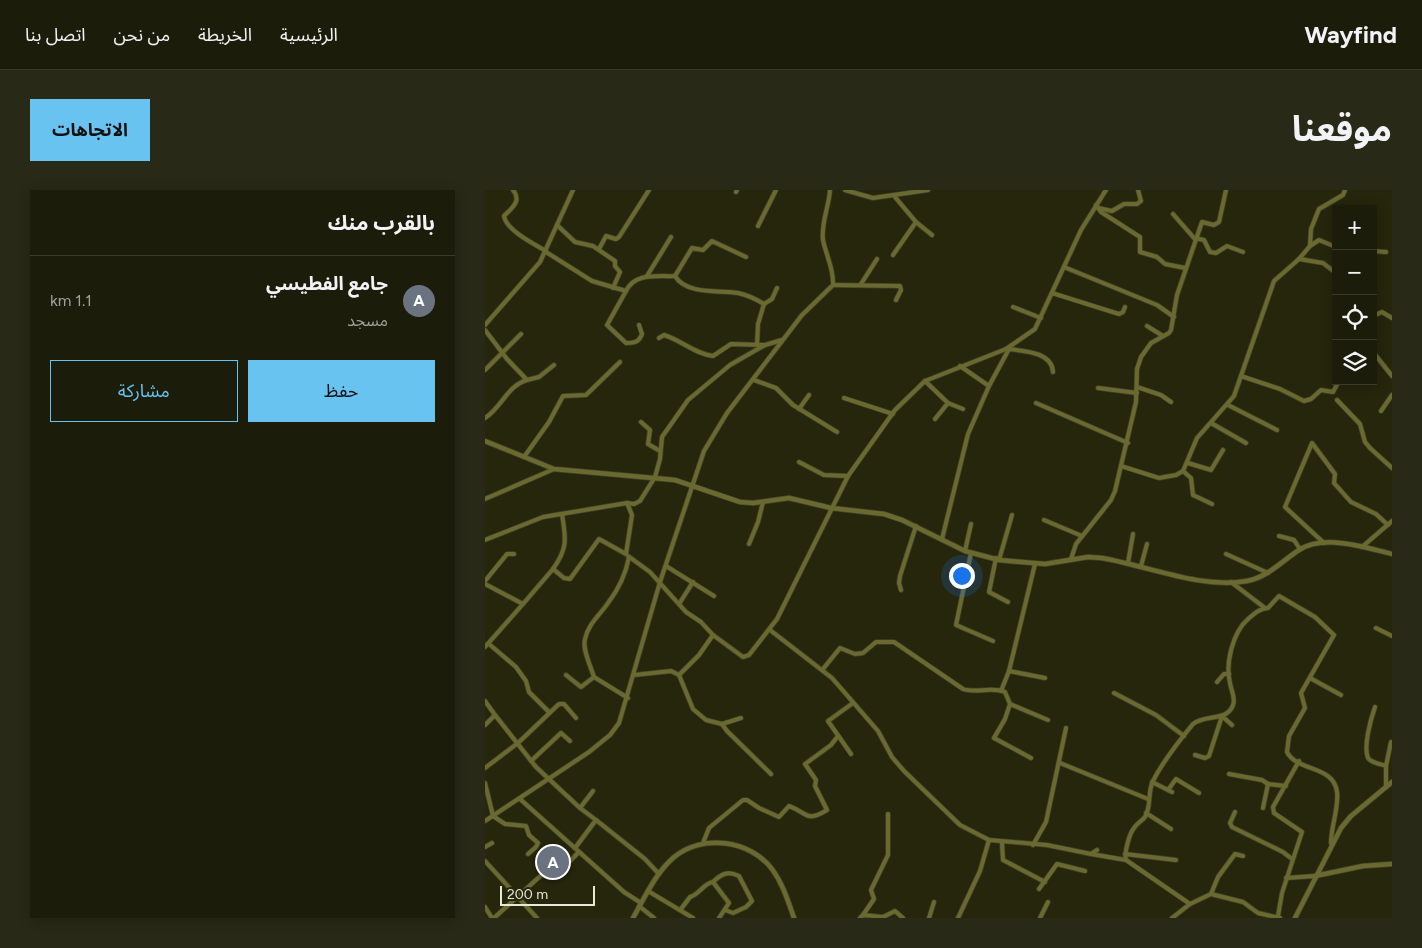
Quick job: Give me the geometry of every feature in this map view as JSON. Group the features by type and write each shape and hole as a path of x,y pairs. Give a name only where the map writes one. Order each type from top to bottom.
{"street":[{"path":"513,190 517,196 517,203 504,216 505,221 520,235 592,281 626,291"},
{"path":"485,325 540,262 573,190"},
{"path":"599,249 607,236 616,239 619,237 649,190"},
{"path":"758,226 776,190"},
{"path":"830,190 824,214 823,240 832,272 833,285"},
{"path":"845,190 873,198 895,197 903,192 928,190"},
{"path":"553,569 564,578 570,578 599,539 628,556 660,582 679,604 701,622 713,636 745,657 770,630 847,476 893,414 925,381 1008,349 1035,329 1081,230 1105,192 1099,190"},
{"path":"1097,206 1112,211 1124,204 1137,204 1141,201 1138,190"},
{"path":"1071,559 1076,544 1114,495 1128,443 1137,393 1137,369 1141,357 1151,343 1171,330 1177,295 1195,238 1202,222 1214,225 1219,222 1226,190"},
{"path":"1310,246 1311,229 1319,209 1328,202 1343,195 1345,190"},
{"path":"895,197 916,222 931,235"},
{"path":"1097,206 1140,237 1140,252 1157,257 1165,264 1185,268"},
{"path":"1173,214 1195,238 1204,240 1213,253 1227,246 1243,252"},
{"path":"893,255 916,222"},
{"path":"557,225 575,242 599,249 615,261 615,266 620,270 613,288"},
{"path":"647,276 671,237"},
{"path":"1121,466 1159,478 1176,475 1183,471 1197,438 1228,405 1241,376 1274,281 1299,259 1310,246 1319,240 1332,245"},
{"path":"675,276 692,248 703,250 712,241 745,257"},
{"path":"1377,252 1386,252"},
{"path":"861,284 877,259"},
{"path":"1299,259 1323,262 1332,270"},
{"path":"1064,267 1157,305 1174,317"},
{"path":"639,326 642,334 637,342 626,343 607,326 632,283 647,276 675,276 687,286 722,293 737,293 764,304"},
{"path":"485,821 549,780 610,735 619,723 691,484 712,436 809,305 833,285 900,286 901,290 896,300"},
{"path":"757,344 758,324 764,304 772,299 777,288"},
{"path":"1052,293 1119,314 1123,312 1125,307"},
{"path":"1013,307 1041,318"},
{"path":"1377,313 1385,312 1392,318"},
{"path":"1147,326 1163,336"},
{"path":"485,330 502,353 527,380"},
{"path":"485,370 521,334"},
{"path":"659,338 664,335 680,340 707,355 718,354 723,348 731,344 765,345"},
{"path":"485,540 543,518 627,502 634,504 640,501 655,478 662,436 688,400 710,379 765,345 782,340"},
{"path":"1008,349 1043,356 1051,362 1053,372"},
{"path":"942,539 968,434 1008,349"},
{"path":"1377,357 1392,376"},
{"path":"524,457 549,422 563,396 586,394 620,362"},
{"path":"485,418 499,407 517,384 539,377 554,365"},
{"path":"960,366 989,386"},
{"path":"1241,376 1280,389 1304,401 1311,399 1321,390 1333,392 1337,385"},
{"path":"754,380 776,388 799,409 837,432"},
{"path":"925,381 947,403 963,409"},
{"path":"1137,387 1161,395 1171,402"},
{"path":"1098,388 1137,393"},
{"path":"799,409 809,395"},
{"path":"1381,411 1392,395"},
{"path":"844,398 893,414"},
{"path":"1337,400 1360,424 1370,448 1392,468"},
{"path":"935,419 947,403"},
{"path":"1036,403 1128,443"},
{"path":"1228,405 1277,430"},
{"path":"641,422 649,430 648,444 660,451"},
{"path":"1211,423 1246,443"},
{"path":"485,441 554,469 655,478 691,484 740,502 763,502 789,498 831,508 884,514 916,526 971,552 998,559 1035,564 1071,559 1102,558 1194,578 1231,582 1256,579 1268,573 1300,549 1325,543 1363,547 1392,554"},
{"path":"1325,543 1285,507 1312,443 1335,474 1334,483 1351,502 1376,514 1387,525"},
{"path":"1188,463 1211,470 1223,450"},
{"path":"799,462 825,475 847,476"},
{"path":"485,499 554,469"},
{"path":"1183,471 1191,478 1193,494 1212,504"},
{"path":"627,502 632,515 628,556 614,595 607,606 593,619 584,646 594,677 628,698"},
{"path":"749,544 758,522 763,502"},
{"path":"485,647 553,569 565,550 566,536 562,514"},
{"path":"1008,602 989,592 1012,515"},
{"path":"1044,520 1082,536"},
{"path":"1363,547 1392,521"},
{"path":"965,550 971,524"},
{"path":"901,590 900,576 916,526"},
{"path":"1128,563 1133,534"},
{"path":"1279,536 1294,540 1300,549"},
{"path":"1141,566 1147,544"},
{"path":"971,552 956,624 993,641"},
{"path":"514,554 507,554 485,583 493,590 523,604"},
{"path":"1226,554 1268,573"},
{"path":"1001,690 1009,671 1035,564"},
{"path":"666,566 714,596"},
{"path":"679,604 693,582"},
{"path":"1231,582 1265,608"},
{"path":"1148,799 1152,782 1184,736 1197,721 1221,716 1231,710 1234,701 1229,674 1231,649 1243,624 1265,608 1268,608 1280,596 1322,622 1334,635 1301,693 1305,708 1288,740 1287,752 1299,762 1325,774 1336,787 1338,795 1332,822 1331,842"},
{"path":"1376,628 1392,636"},
{"path":"770,630 823,669 878,730 892,757 950,818 989,840 1127,860 1189,904"},
{"path":"679,675 699,655 713,636"},
{"path":"823,669 840,648 853,654 861,653 876,642 889,640 901,645 939,675 963,689 969,691 1001,690 1007,695 1010,704 1005,719 994,738 1011,749 1031,758"},
{"path":"489,644 516,667 526,681 529,692 549,712"},
{"path":"634,675 671,671 679,675 693,709 706,720 722,724 741,718"},
{"path":"1009,671 1045,678"},
{"path":"1217,682 1224,674 1229,674"},
{"path":"566,675 580,687 594,677"},
{"path":"1310,678 1341,695"},
{"path":"1114,693 1156,715 1184,736"},
{"path":"485,701 531,761 549,780 580,808 645,859 659,874"},
{"path":"851,754 829,720 853,703"},
{"path":"485,768 518,744 549,712 562,704 576,718"},
{"path":"1010,704 1048,720"},
{"path":"1375,706 1367,732 1367,754 1372,761 1386,766"},
{"path":"486,723 495,715"},
{"path":"1221,716 1232,725"},
{"path":"1195,755 1205,758 1209,756 1221,716"},
{"path":"722,724 771,774"},
{"path":"1033,845 1046,822 1051,788 1060,763 1066,728"},
{"path":"531,761 561,733 570,741"},
{"path":"703,843 709,828 743,800 747,800 779,817 789,806 810,818 816,817 827,810 815,786 816,780 805,764 831,745 839,736"},
{"path":"1386,787 1386,766 1391,742"},
{"path":"1172,918 1189,904 1211,894 1243,902 1258,913 1279,917 1286,878 1302,832 1274,813 1275,803 1299,762"},
{"path":"1060,763 1148,799 1151,804 1146,817 1133,828 1125,854 1127,860"},
{"path":"1229,774 1262,780 1268,784 1286,786"},
{"path":"1152,782 1170,792 1175,778 1199,793"},
{"path":"1295,918 1331,842 1351,816 1392,782"},
{"path":"485,783 493,816 505,824 524,825 527,827 529,835 538,844 528,854"},
{"path":"1263,808 1268,784"},
{"path":"580,808 593,791"},
{"path":"520,799 654,918"},
{"path":"1235,812 1230,823 1232,828 1247,837 1283,852 1292,859"},
{"path":"1146,813 1171,829"},
{"path":"861,916 874,899 871,890 888,855 888,814"},
{"path":"575,848 596,820"},
{"path":"958,918 980,871 989,840"},
{"path":"633,918 659,874 675,857 703,843 720,842 738,846 758,855 772,869 783,887 794,918"},
{"path":"485,847 492,843"},
{"path":"1002,843 1003,860 1045,882"},
{"path":"1091,854 1097,850"},
{"path":"559,872 579,852"},
{"path":"1125,854 1176,860"},
{"path":"1211,894 1218,877 1235,854 1243,856"},
{"path":"485,861 537,918"},
{"path":"1039,889 1057,864 1085,871"},
{"path":"1286,878 1315,876 1363,866 1392,864"},
{"path":"485,907 493,918 547,870"},
{"path":"681,909 690,897 695,896 707,884 713,882 721,875 730,872 739,876 752,901 746,907 733,913 725,910"},
{"path":"713,882 729,901 719,918"},
{"path":"648,891 681,909 693,918"},
{"path":"929,918 934,902"},
{"path":"1040,918 1049,902"},
{"path":"861,916 883,917 895,911 903,918"}],"place":[{"name":"جامع الفطيسي","path":"553,862"}]}
